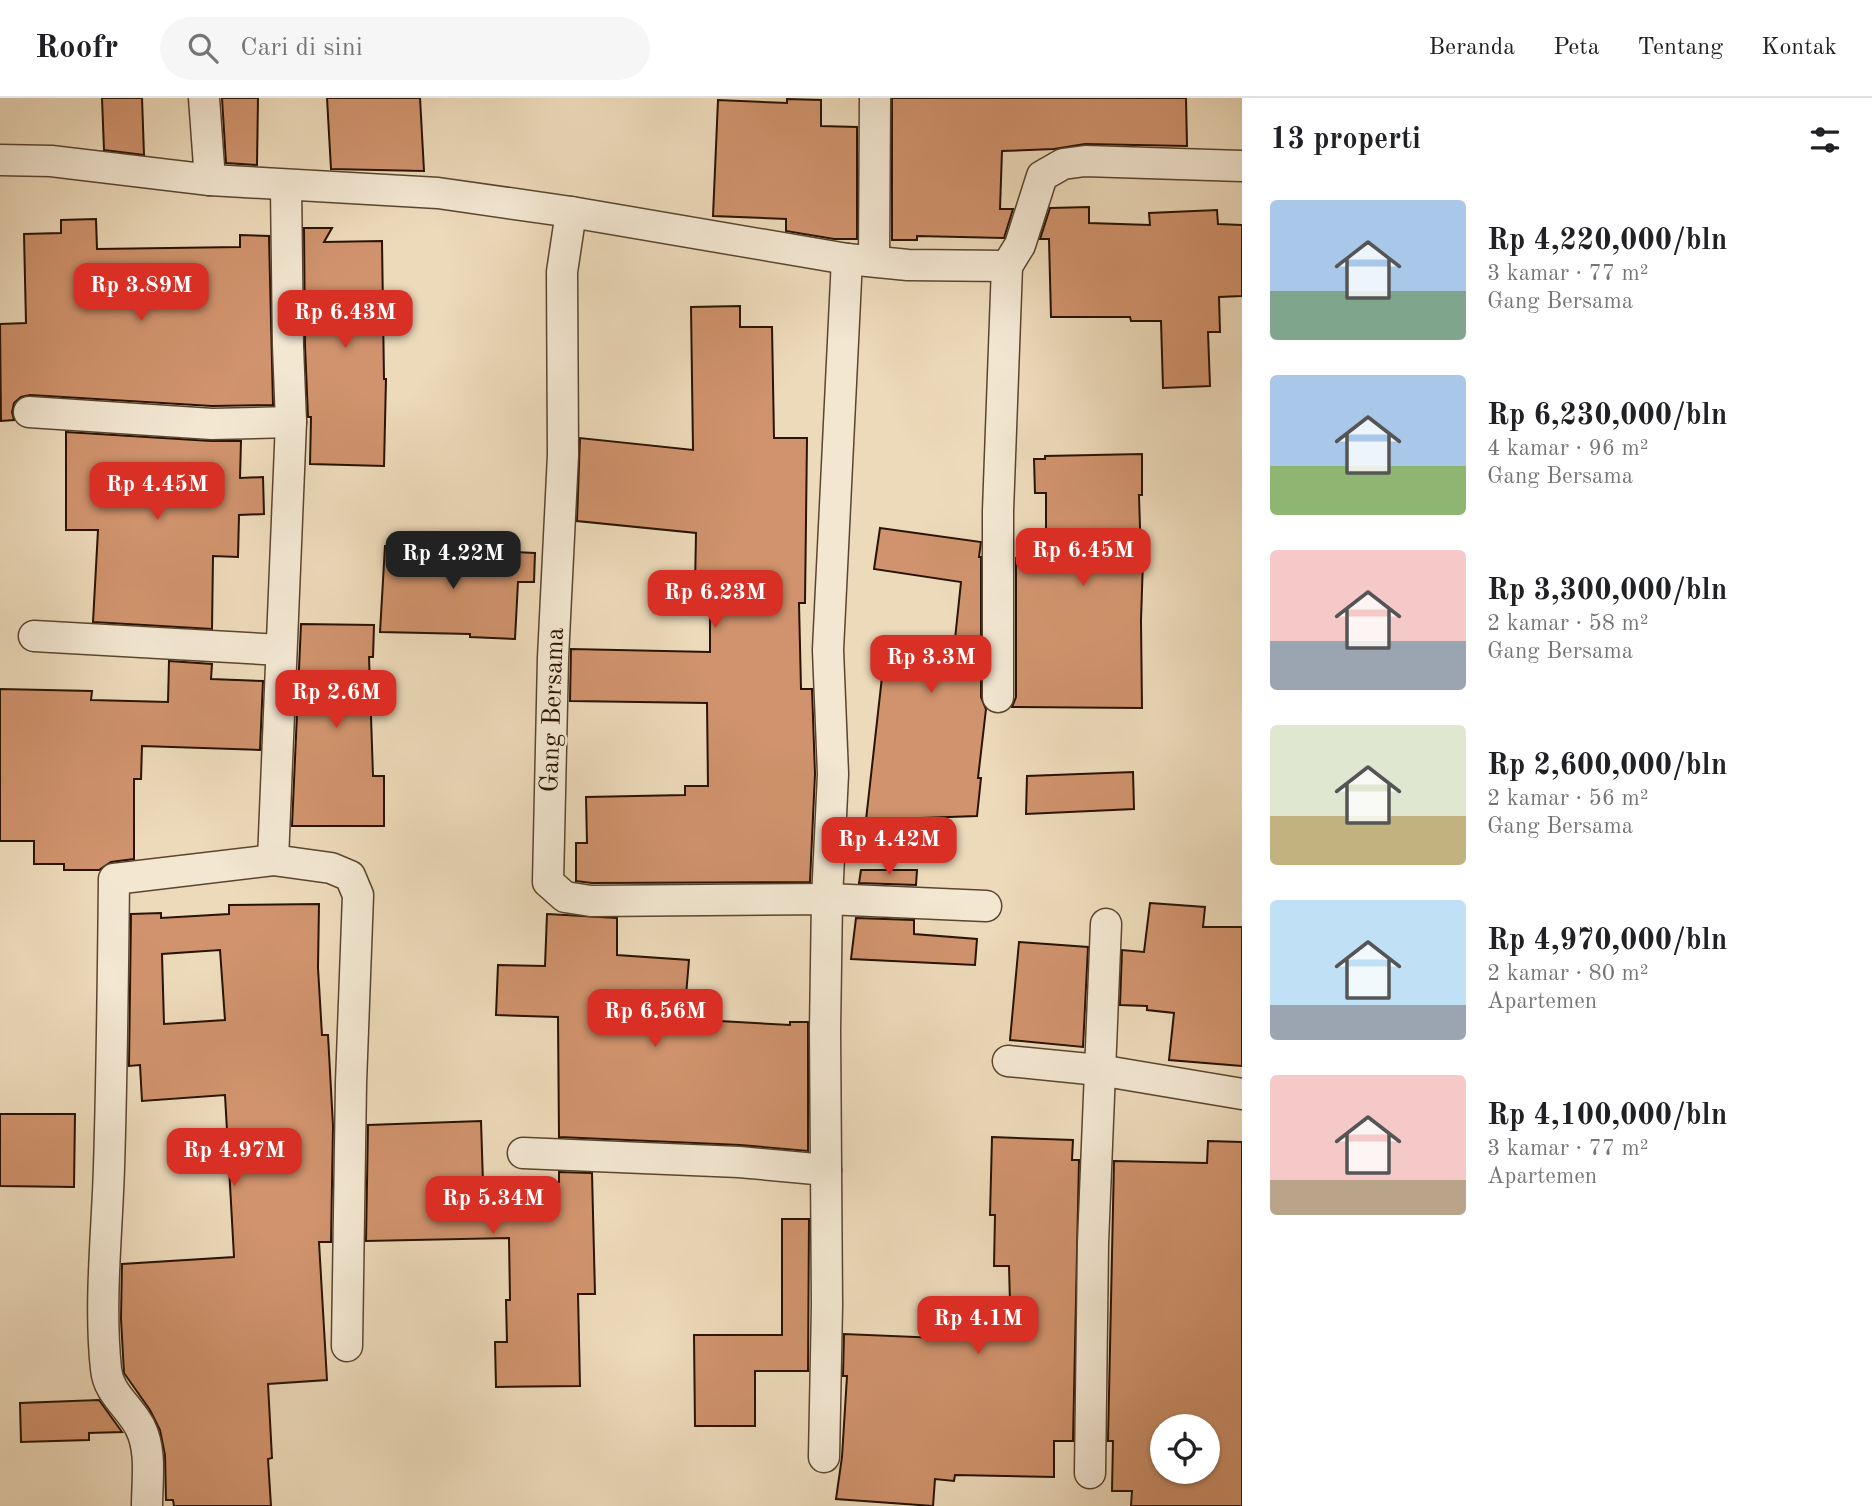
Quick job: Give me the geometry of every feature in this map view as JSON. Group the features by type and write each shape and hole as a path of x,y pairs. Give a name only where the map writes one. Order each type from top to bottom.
{"street":[{"path":"204,98 210,180"},
{"path":"824,1457 827,1305 827,899 833,774 828,650 874,98"},
{"path":"0,160 51,161 286,186 438,193 861,260 921,265 1007,266"},
{"path":"998,697 998,510 1007,266 1020,245 1042,176 1063,164 1085,160 1242,166"},
{"path":"273,860 291,422 286,186"},
{"name":"Gang Bersama","path":"571,212 562,272 563,455 553,658 548,882 565,897 591,901 827,899 986,906"},
{"path":"29,412 212,424 291,422"},
{"path":"34,636 281,649"},
{"path":"147,1506 148,1449 141,1429 126,1403 111,1390 106,1372 104,1317 111,1122 114,879 273,860 331,868 350,876 358,895 351,1083 347,1346"},
{"path":"1090,1473 1099,1070 1106,924"},
{"path":"1008,1061 1099,1070 1242,1094"},
{"path":"523,1153 739,1162 826,1170"}],"building":[{"path":"102,98 142,98 144,155 104,150"},
{"path":"222,98 258,98 257,165 226,163"},
{"path":"327,98 420,98 424,171 331,169"},
{"path":"892,98 1186,98 1187,146 1085,144 1054,149 1002,151 1000,209 1013,209 1004,238 917,236 917,240 892,240"},
{"path":"787,99 821,100 821,126 857,127 857,239 834,239 786,231 786,219 713,216 718,100 787,103"},
{"path":"1089,207 1089,223 1150,225 1149,213 1217,210 1218,224 1242,225 1242,296 1219,297 1220,332 1208,332 1210,386 1163,388 1161,321 1131,321 1130,317 1051,317 1049,239 1040,239 1050,208"},
{"path":"96,219 97,249 240,247 240,235 269,236 273,405 212,406 30,395 21,397 14,403 14,420 1,421 0,324 26,323 24,234 61,233 61,220"},
{"path":"304,228 332,228 324,242 382,241 386,379 384,466 310,464 311,417 308,417 305,346"},
{"path":"740,306 740,327 772,327 774,438 807,438 805,603 799,603 801,689 812,689 815,774 810,882 576,881 576,843 587,843 586,797 685,795 685,786 708,786 707,703 570,701 571,649 710,652 710,588 695,587 696,533 577,521 580,438 693,450 691,307"},
{"path":"66,432 241,441 240,478 263,477 264,514 239,515 238,557 213,556 212,629 93,622 98,530 66,530"},
{"path":"1142,454 1142,495 1139,495 1143,559 1142,708 1012,707 1016,697 1016,558 1046,558 1046,493 1035,493 1034,459 1045,459 1045,456"},
{"path":"880,528 981,542 981,697 986,709 978,778 981,778 977,816 866,820 885,650 953,658 961,582 874,569"},
{"path":"385,546 535,553 534,582 518,582 515,639 470,637 470,634 380,632"},
{"path":"301,624 374,625 373,657 369,657 373,776 384,776 384,826 292,826"},
{"path":"169,661 212,664 211,679 263,681 260,750 142,746 141,779 134,779 134,859 111,862 99,870 64,870 64,864 34,864 34,841 0,841 0,689 92,691 91,700 168,702"},
{"path":"1133,772 1134,809 1026,814 1027,776"},
{"path":"861,870 917,870 916,885 859,883"},
{"path":"1150,903 1205,907 1203,927 1242,927 1242,1066 1169,1060 1174,1013 1147,1010 1147,1006 1120,1005 1122,950 1144,952"},
{"path":"319,904 318,968 322,1035 328,1035 333,1126 331,1242 319,1242 327,1380 268,1384 272,1458 268,1459 271,1506 174,1506 173,1500 166,1500 165,1455 160,1430 150,1410 124,1373 122,1264 234,1257 225,1095 142,1101 140,1065 129,1066 131,914 161,913 161,918 229,914 229,905","holes":["220,950 225,1020 164,1024 162,954"]},
{"path":"547,914 617,918 617,955 689,960 684,1019 790,1025 790,1022 808,1022 808,1151 740,1145 559,1137 558,1017 496,1015 498,965 545,966"},
{"path":"856,918 914,920 914,934 977,939 975,965 851,959"},
{"path":"1019,942 1088,947 1083,1047 1010,1040"},
{"path":"0,1114 75,1114 74,1187 0,1186"},
{"path":"481,1121 483,1183 559,1182 559,1172 592,1173 595,1294 578,1294 580,1386 496,1387 495,1342 507,1342 506,1300 510,1300 509,1238 366,1241 368,1125"},
{"path":"992,1137 1073,1140 1072,1160 1079,1160 1073,1441 1054,1441 1054,1477 955,1475 954,1481 935,1479 933,1506 836,1499 842,1457 847,1376 843,1376 844,1334 1011,1341 1009,1266 994,1266 995,1215 990,1215"},
{"path":"1208,1141 1242,1142 1242,1506 1131,1506 1132,1491 1112,1491 1113,1441 1108,1441 1114,1161 1207,1163"},
{"path":"782,1219 809,1219 808,1371 755,1371 755,1426 695,1426 694,1335 782,1335"},
{"path":"99,1400 122,1432 89,1433 89,1440 21,1442 20,1403"}]}
